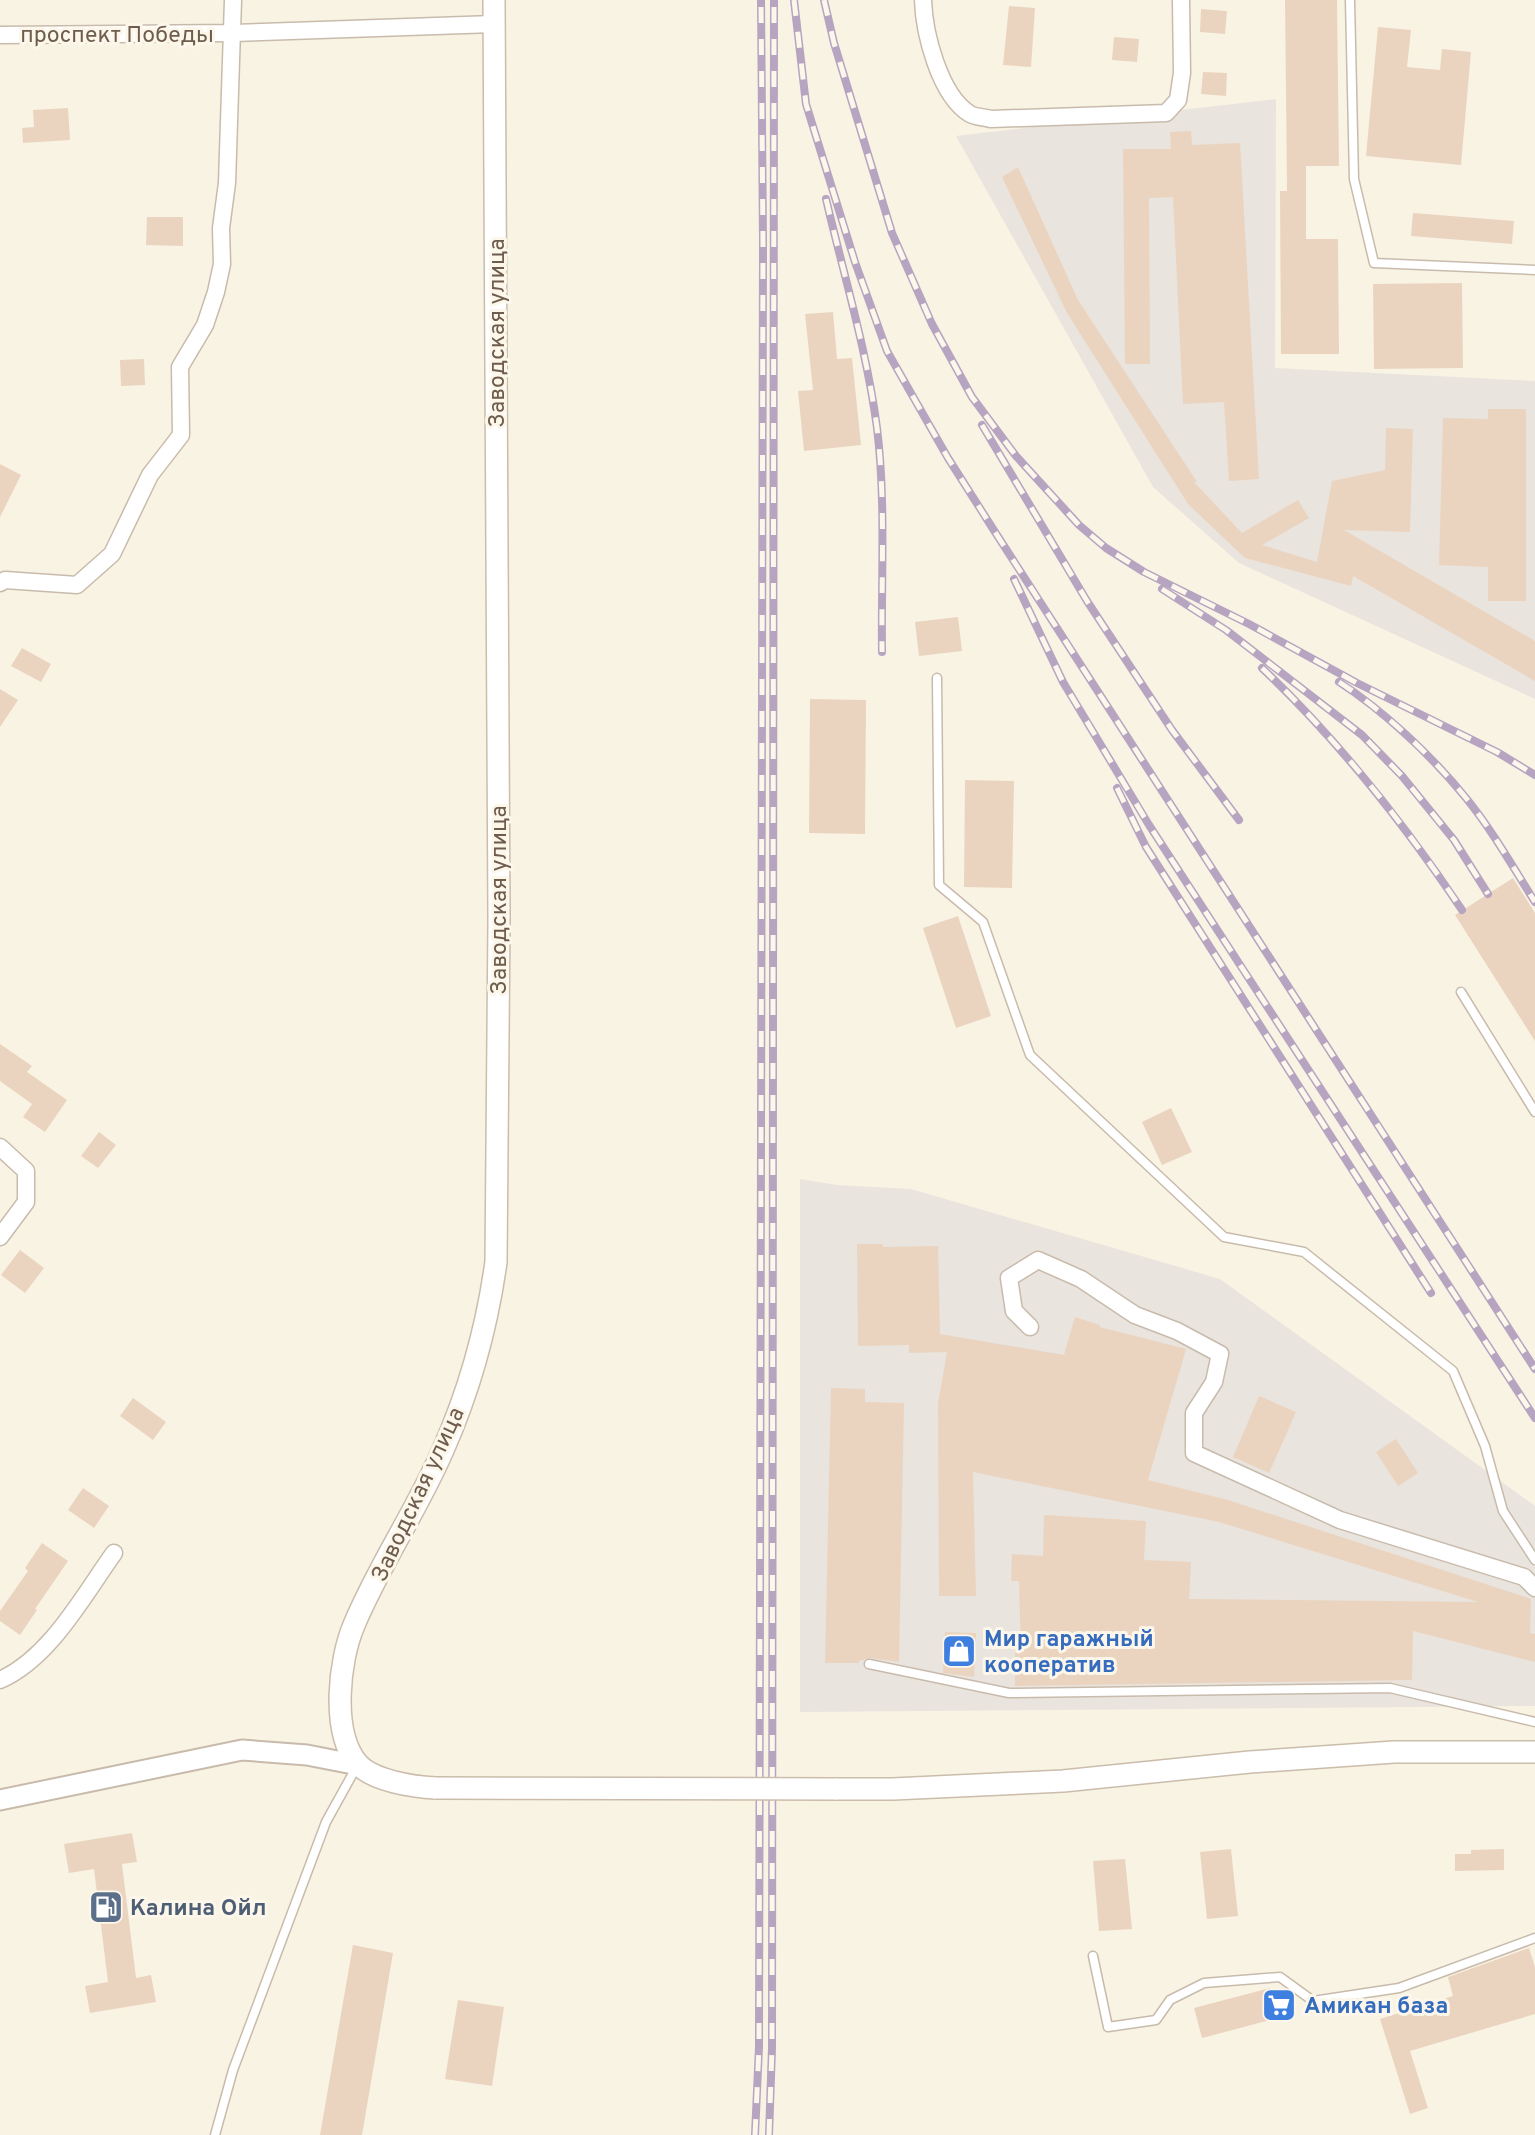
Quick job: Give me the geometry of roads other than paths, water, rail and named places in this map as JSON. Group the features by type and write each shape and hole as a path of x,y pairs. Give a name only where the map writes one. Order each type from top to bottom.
{"main road":[{"name":"Заводская улица","path":"358,1765 348,1747 343,1728 340,1681 353,1626 443,1450 478,1360 489,1312 496,1262 499,906 494,0"},
{"path":"358,1765 381,1778 410,1787 893,1789 1063,1781 1250,1762 1394,1752 1535,1752"}],"street":[{"path":"0,583 5,580 76,585 112,554 150,475 181,435 180,367 205,326 222,264 221,228 227,183 233,0"},
{"path":"923,0 924,24 940,73 954,99 971,114 991,118 1166,113 1178,100 1182,73 1181,0"},
{"name":"проспект Победы","path":"0,35 234,33 494,24"},
{"path":"0,1147 26,1171 26,1202 0,1237"},
{"path":"1030,1327 1014,1311 1009,1279 1038,1260 1081,1279 1135,1315 1177,1331 1220,1354 1214,1382 1194,1413 1194,1453 1340,1520 1524,1577 1535,1588"},
{"path":"0,1680 31,1663 114,1553"},
{"path":"0,1800 242,1750 307,1755 358,1765"}],"lane":[{"path":"1350,0 1354,179 1374,263 1535,270"},
{"path":"937,678 939,885 983,922 1030,1055 1224,1237 1304,1252 1453,1371 1485,1446 1503,1511 1535,1560"},
{"path":"1461,992 1535,1112"},
{"path":"869,1664 1010,1693 1390,1688 1535,1722"},
{"path":"215,2135 233,2070 326,1822 358,1765"},
{"path":"1093,1956 1108,2027 1156,2020 1170,2000 1205,1983 1280,1977 1313,2001 1399,1988 1535,1938"}],"railway":[{"path":"755,2135 759,2047 763,243 761,0"},
{"path":"769,2135 772,2048 774,0"},
{"path":"794,0 806,104 855,262 887,351 948,458 995,532 1535,1369"},
{"path":"824,0 834,43 892,233 932,324 972,397 1016,456 1079,525 1106,548 1144,572 1249,624 1357,683 1497,752 1535,775"},
{"path":"826,199 861,342 877,428 882,512 882,652"},
{"path":"982,425 1087,601 1172,730 1239,820"},
{"path":"1014,579 1063,682 1149,825 1535,1418"},
{"path":"1162,589 1226,630 1362,735 1402,776 1454,840 1488,894"},
{"path":"1262,668 1344,753 1369,783 1462,910"},
{"path":"1339,682 1390,720 1453,782 1485,823 1535,902"},
{"path":"1117,788 1146,847 1431,1293"}],"place":[{"name":"Мир гаражный кооператив","path":"959,1651"},
{"name":"Калина Ойл","path":"106,1907"},
{"name":"Амикан база","path":"1279,2005"}]}
